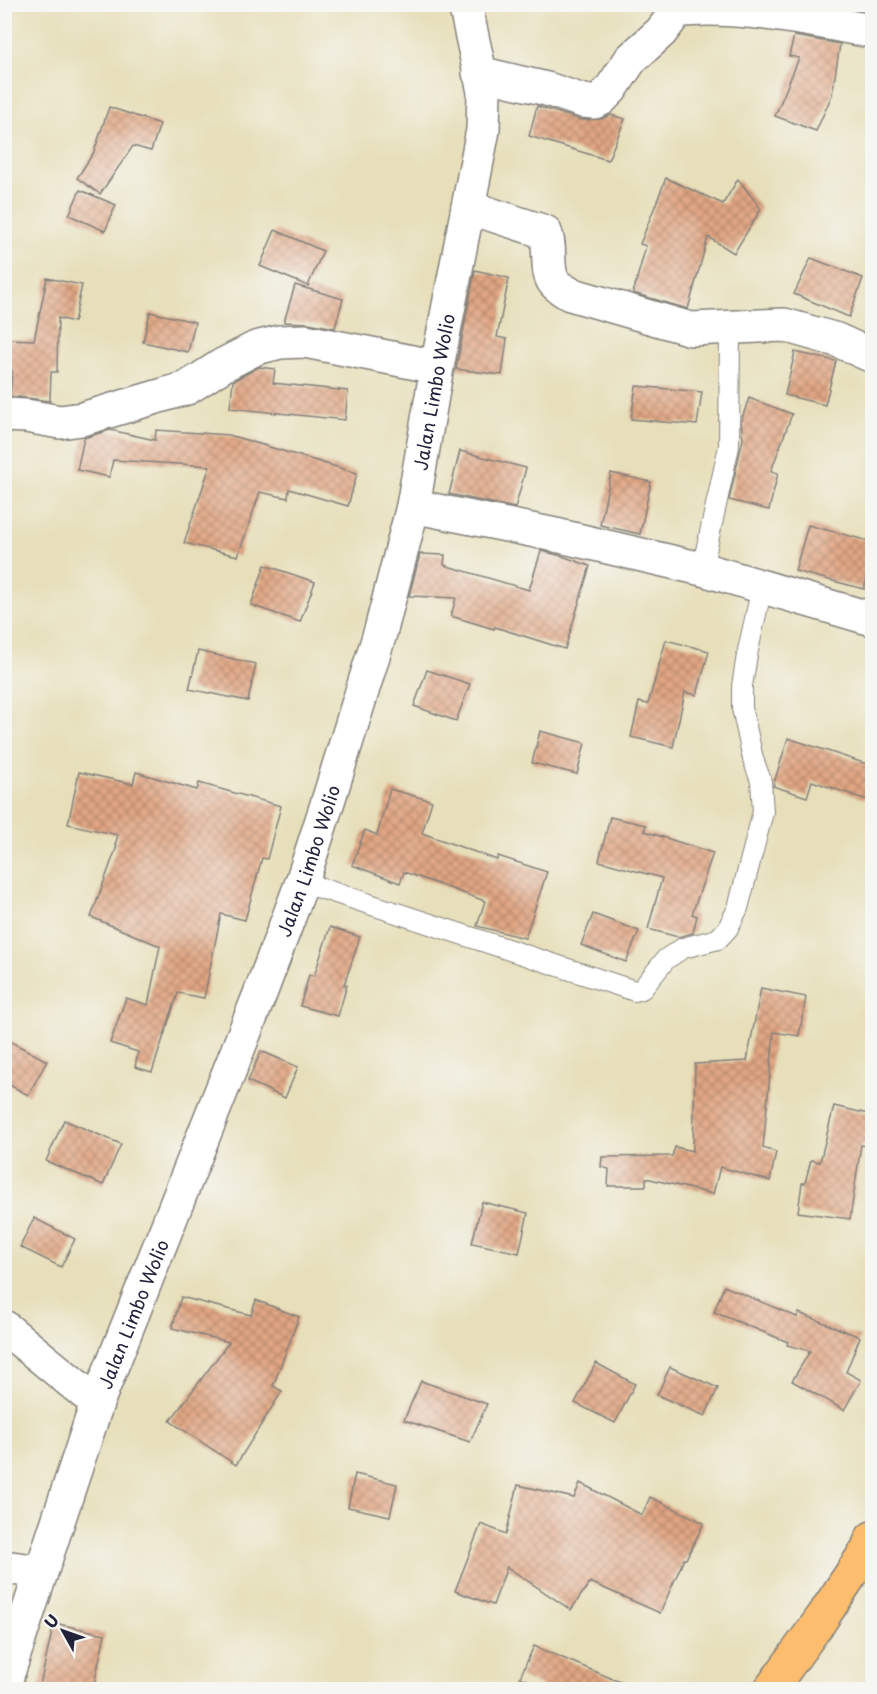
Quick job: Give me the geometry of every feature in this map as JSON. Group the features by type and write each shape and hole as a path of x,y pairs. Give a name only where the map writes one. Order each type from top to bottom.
{"highway":[{"path":"770,1689 822,1618 873,1538"}],"street":[{"name":"Jalan Limbo Wolio","path":"4,1685 97,1403 260,994 302,882 381,630 413,506 437,367 483,130 484,92 465,4"},
{"path":"479,73 594,102 601,99 611,89 631,59 661,32 677,11 699,8 760,13 873,31"},
{"path":"468,207 544,232 549,241 551,276 554,282 570,294 692,329 784,325 837,340 873,356"},
{"path":"4,415 60,422 82,419 188,388 223,365 256,348 280,342 305,341 437,367"},
{"path":"413,506 560,536 702,569 873,619"},
{"path":"4,1327 97,1403"},
{"path":"4,1567 42,1572"}],"lane":[{"path":"702,569 729,446 730,328"},
{"path":"302,882 635,991 642,989 666,959 683,948 718,939 728,928 738,908 763,812 761,781 753,759 742,708 742,686 747,655 762,586"}],"building":[{"path":"794,36 840,44 832,95 816,131 775,116 799,58 789,56"},
{"path":"537,106 581,120 601,119 611,115 625,119 608,160 529,136"},
{"path":"109,107 160,124 151,151 133,146 100,194 77,178 94,152"},
{"path":"666,178 723,204 738,179 761,209 734,253 708,237 688,309 633,293 646,246 640,244"},
{"path":"80,190 116,205 105,231 69,215"},
{"path":"275,230 323,251 308,286 260,266"},
{"path":"811,258 863,278 849,317 794,294"},
{"path":"475,270 509,278 497,337 507,339 502,375 456,369"},
{"path":"47,278 82,285 74,322 58,318 57,372 51,372 50,401 10,396 12,371 9,371 9,339 34,340"},
{"path":"295,285 343,299 335,328 308,323 284,322"},
{"path":"150,312 195,322 188,352 143,342"},
{"path":"795,352 836,361 825,405 785,395"},
{"path":"259,367 275,369 273,383 348,391 345,420 230,408 233,381"},
{"path":"636,386 702,392 697,425 631,419"},
{"path":"749,398 792,414 771,471 778,473 769,510 729,500 743,439 741,421"},
{"path":"110,430 155,440 156,430 229,435 357,473 348,506 289,489 288,498 260,492 238,556 184,543 210,466 113,460 109,477 77,470 84,438"},
{"path":"460,451 526,468 515,508 449,494"},
{"path":"611,473 651,482 640,534 600,525"},
{"path":"808,525 873,542 873,558 864,589 795,571"},
{"path":"541,551 590,566 565,649 451,616 456,598 409,596 420,554 445,555 444,565 529,590"},
{"path":"265,565 315,582 300,622 251,605"},
{"path":"666,640 709,651 697,695 685,692 673,747 631,737 639,702 648,704"},
{"path":"198,651 256,664 248,701 189,689"},
{"path":"427,670 470,684 456,721 414,706"},
{"path":"540,731 585,743 577,774 532,763"},
{"path":"788,738 873,766 873,802 812,781 807,797 773,786"},
{"path":"79,772 133,784 136,772 197,790 199,783 281,806 267,859 262,858 245,920 221,914 204,998 178,993 152,1072 135,1067 138,1052 110,1043 126,998 148,1005 160,946 91,917 117,846 115,845 118,835 68,824"},
{"path":"390,789 432,801 422,833 497,860 498,856 547,872 525,938 477,926 485,901 404,872 400,883 352,865 365,830 377,835"},
{"path":"610,817 646,825 644,831 713,853 692,914 697,916 693,933 678,937 648,929 662,878 599,861"},
{"path":"593,914 639,931 626,962 581,945"},
{"path":"330,927 360,937 344,985 347,985 338,1016 300,1006 309,975 314,976"},
{"path":"761,988 806,997 799,1036 774,1032 763,1148 776,1152 770,1181 720,1167 713,1194 646,1178 646,1186 608,1186 609,1169 601,1167 602,1157 672,1156 675,1147 693,1151 695,1064 747,1061"},
{"path":"4,1038 47,1061 28,1095 4,1082"},
{"path":"261,1051 298,1067 285,1098 248,1081"},
{"path":"834,1106 873,1115 867,1146 861,1145 850,1219 798,1212 802,1183 805,1183 811,1160 820,1162"},
{"path":"64,1120 121,1144 103,1185 46,1161"},
{"path":"482,1202 528,1213 519,1253 472,1243"},
{"path":"34,1218 75,1239 61,1267 20,1247"},
{"path":"724,1286 797,1317 799,1313 860,1337 846,1372 861,1380 844,1410 792,1381 810,1351 787,1345 788,1342 714,1312"},
{"path":"181,1297 251,1315 256,1300 299,1317 273,1386 282,1391 236,1465 170,1421 229,1342 172,1328"},
{"path":"596,1363 635,1384 615,1423 575,1403"},
{"path":"670,1367 718,1388 705,1416 657,1395"},
{"path":"421,1381 487,1404 470,1442 404,1420"},
{"path":"355,1474 397,1484 390,1516 348,1507"},
{"path":"580,1483 642,1515 650,1497 704,1523 684,1559 660,1613 590,1582 571,1610 507,1567 493,1605 455,1591 481,1524 506,1534 518,1485 574,1498"},
{"path":"54,1623 105,1634 93,1689 39,1689"},
{"path":"534,1646 637,1689 548,1689 520,1677"}]}
